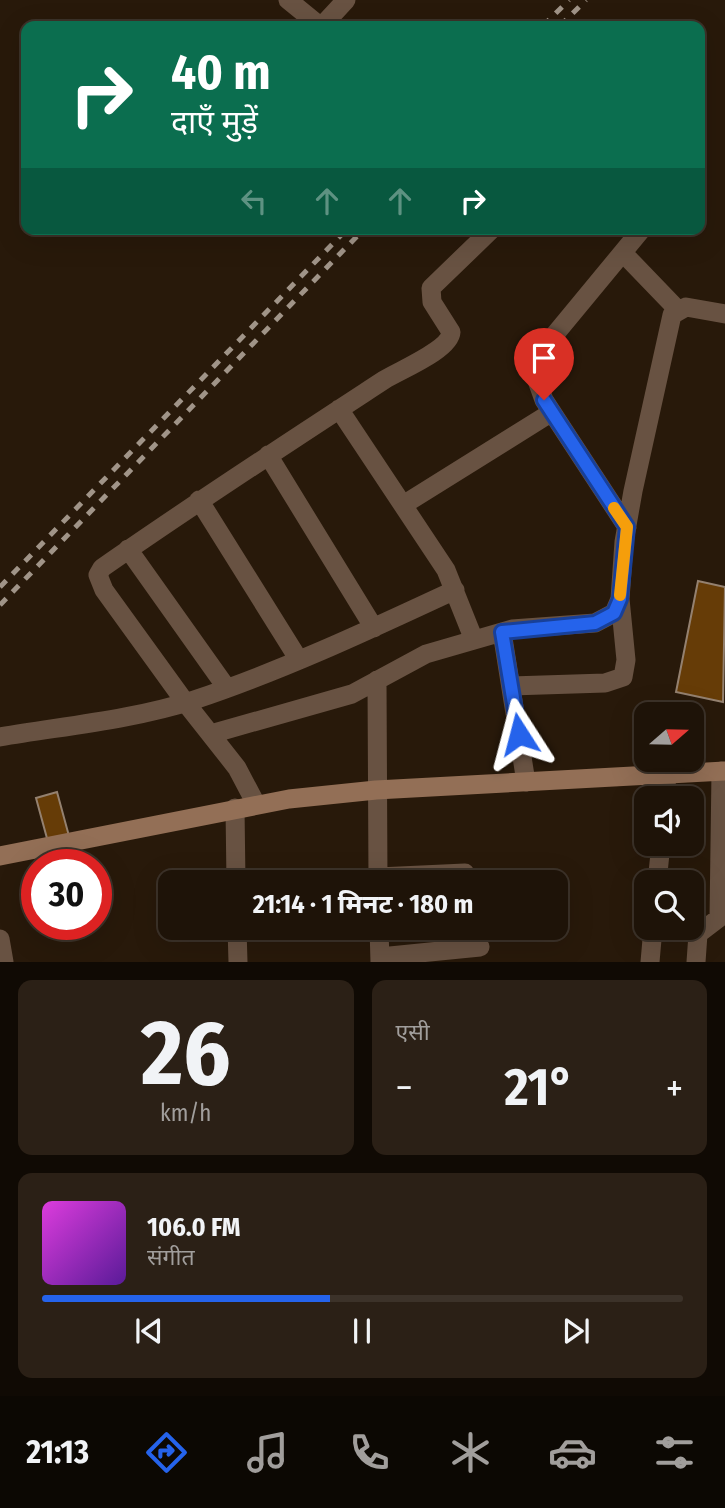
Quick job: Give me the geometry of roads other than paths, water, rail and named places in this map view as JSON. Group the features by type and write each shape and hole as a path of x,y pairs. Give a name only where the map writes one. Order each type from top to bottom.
{"main road":[{"path":"0,856 256,804 376,790 723,771"}],"street":[{"path":"288,0 315,21"},
{"path":"326,21 345,0"},
{"path":"256,804 245,779 185,702 99,583 102,568 268,454 445,345 451,332 432,302 431,288 486,235"},
{"path":"627,527 536,386 537,364 547,344 638,235"},
{"path":"624,253 677,309"},
{"path":"677,309 698,307 725,314"},
{"path":"511,686 605,683 622,677 626,660 620,599 627,527 669,321 677,309"},
{"path":"339,409 446,570 474,640"},
{"path":"402,505 552,412"},
{"path":"268,454 374,628"},
{"path":"199,500 299,660"},
{"path":"128,549 226,687"},
{"path":"0,737 185,702 299,660 455,590"},
{"path":"211,734 352,694 414,658 474,640 502,632 595,623 614,613 620,599"},
{"path":"502,632 526,782"},
{"path":"377,680 378,870"},
{"path":"696,962 698,934 703,928 719,925 723,771"},
{"path":"666,786 667,775"},
{"path":"235,808 236,870"},
{"path":"0,939 4,962"},
{"path":"237,940 238,962"},
{"path":"379,940 380,960 480,947"},
{"path":"650,962 652,940"}],"railway":[{"path":"548,21 569,0"},
{"path":"565,21 586,0"},
{"path":"0,587 341,235"},
{"path":"0,605 358,235"}]}
